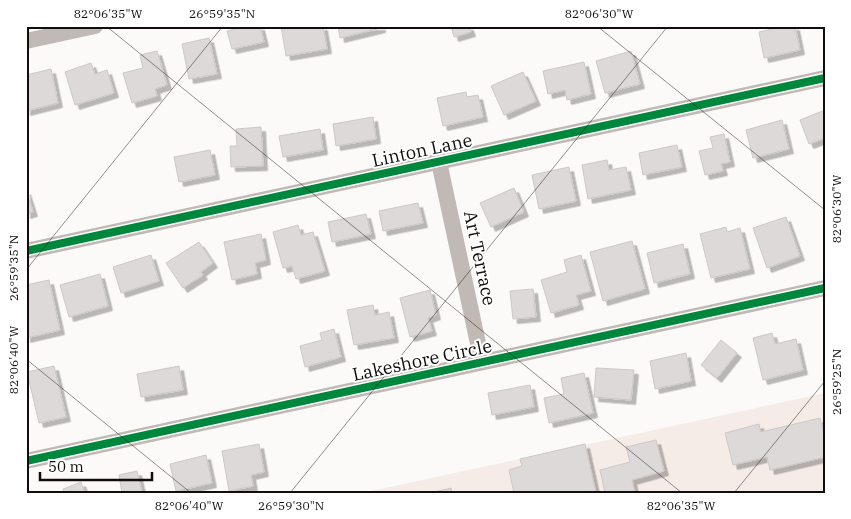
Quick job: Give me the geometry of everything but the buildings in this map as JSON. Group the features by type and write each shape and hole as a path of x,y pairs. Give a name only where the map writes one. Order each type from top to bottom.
{"street":[{"path":"26,41 95,26"},
{"name":"Linton Lane","path":"26,251 825,78"},
{"name":"Art Terrace","path":"439,162 482,362"},
{"name":"Lakeshore Circle","path":"26,461 825,288"}],"shaded area":[{"path":"825,393 825,493 362,493"}],"cycle path":[{"path":"26,251 825,78"},
{"path":"26,461 825,288"}]}
